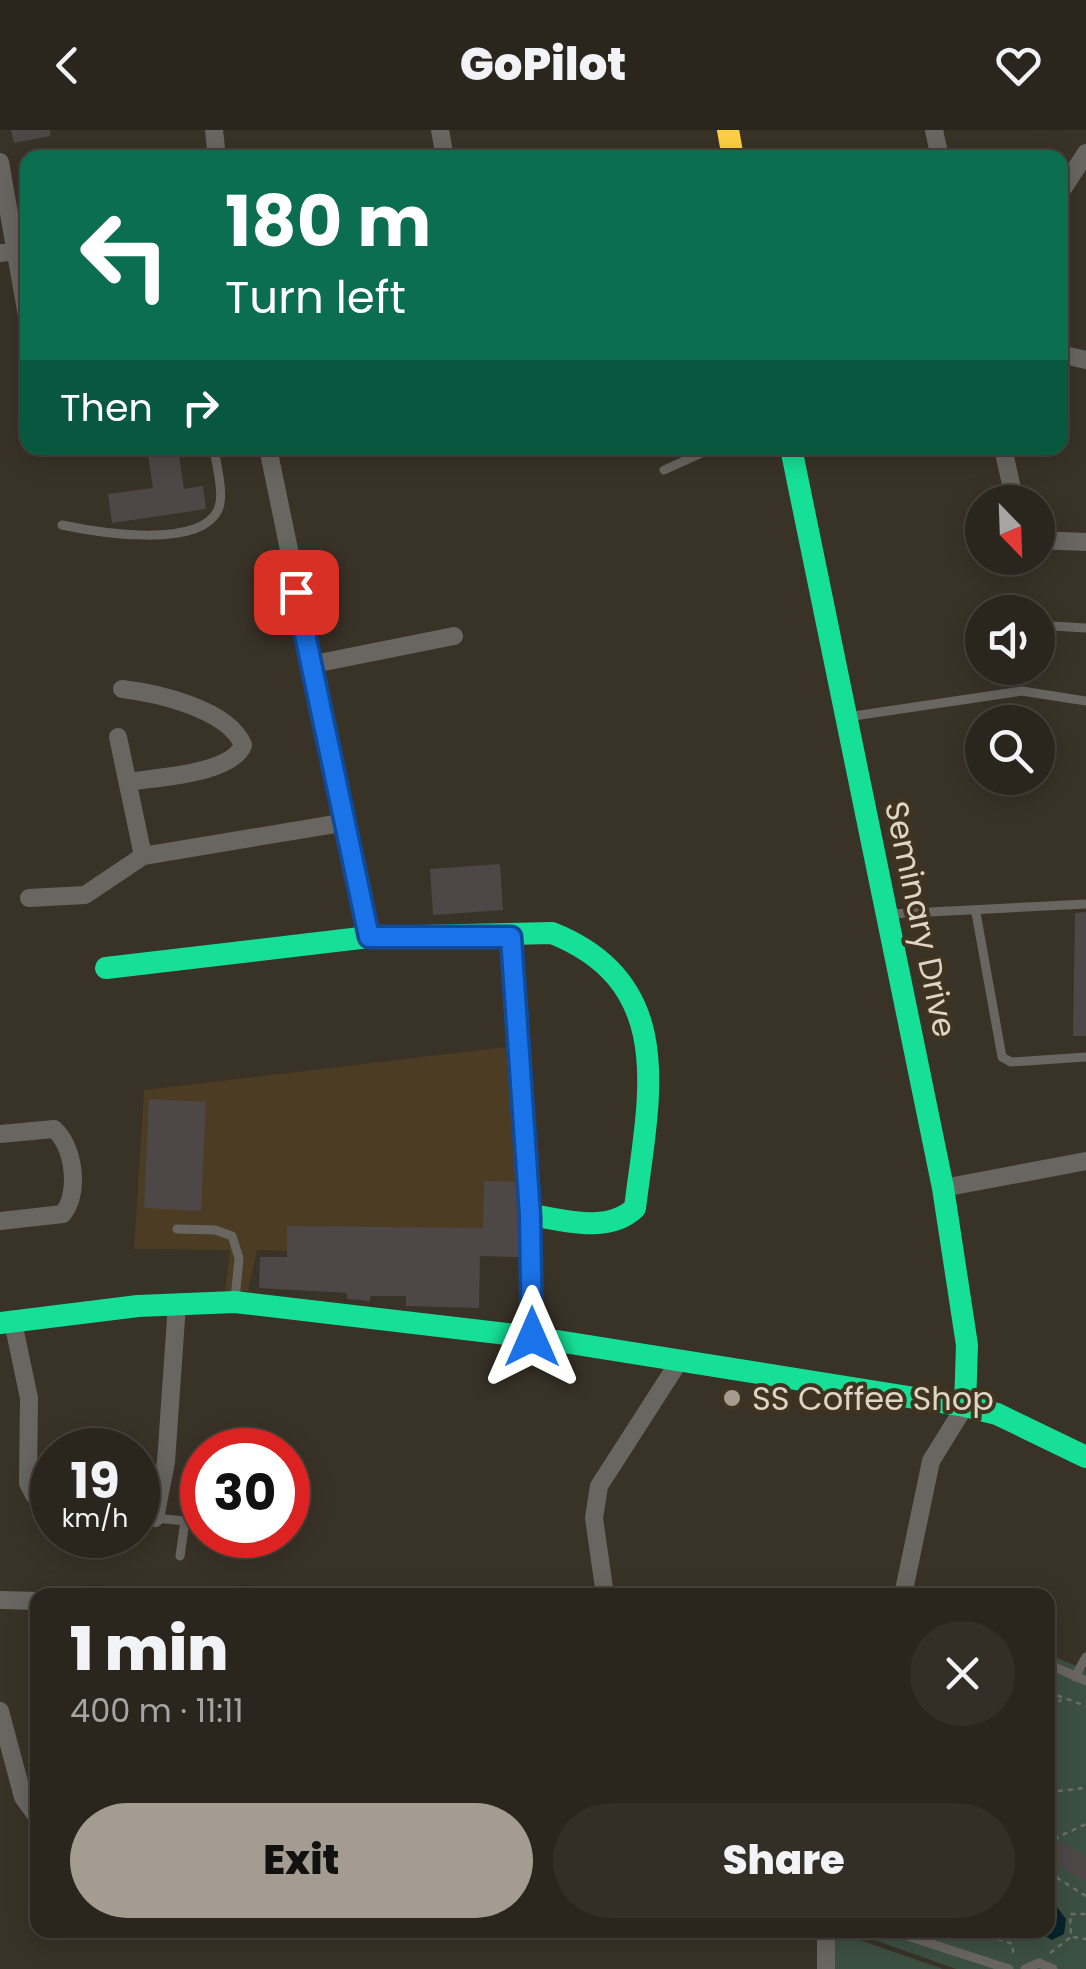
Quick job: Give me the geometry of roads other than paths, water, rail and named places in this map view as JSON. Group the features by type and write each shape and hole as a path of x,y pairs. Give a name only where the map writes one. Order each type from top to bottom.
{"street":[{"path":"1068,181 1086,153"},
{"path":"0,162 20,281"},
{"path":"269,455 369,937"},
{"name":"Seminary Drive","path":"792,455 943,1188 967,1346 965,1406"},
{"path":"1005,455 1011,485"},
{"path":"1055,541 1086,542"},
{"path":"310,665 454,636"},
{"path":"122,688 187,702 234,733 243,745 235,758 219,768 128,782"},
{"path":"118,737 143,856"},
{"path":"29,898 85,895 143,856 347,822"},
{"path":"106,968 369,937 511,937 552,933 594,951 642,1025 650,1060 631,1214 610,1222 530,1215"},
{"path":"511,937 530,1215 532,1337"},
{"path":"0,1134 54,1129 68,1146 72,1182 63,1214 0,1220"},
{"path":"943,1188 1086,1161"},
{"path":"30,1489 29,1398 6,1322 234,1302 532,1337 965,1406 997,1414 1086,1457"},
{"path":"160,1478 166,1462 178,1304"},
{"path":"604,1588 594,1518 600,1486 680,1360"},
{"path":"904,1588 931,1461 965,1406"},
{"path":"0,1600 30,1601"},
{"path":"0,1712 23,1798 30,1807"},
{"path":"826,1938 826,1969"}],"lane":[{"path":"62,526 122,536 184,530 209,520 220,500 215,455"},
{"path":"664,470 697,455"},
{"path":"1055,626 1086,628"},
{"path":"844,717 1022,691 1086,701"},
{"path":"888,914 1086,904"},
{"path":"976,912 1002,1057 1011,1062 1086,1057"},
{"path":"176,1230 215,1230 232,1236 239,1258 234,1302"},
{"path":"1075,1676 1086,1657"},
{"path":"1055,1667 1086,1681"},
{"path":"913,1938 1009,1969"},
{"path":"1025,1969 1040,1963 1055,1964"}],"water":[{"path":"1055,1904 1066,1919 1064,1934 1052,1940 1048,1938 1055,1938"}],"place":[{"name":"SS Coffee Shop","path":"732,1398"}]}
